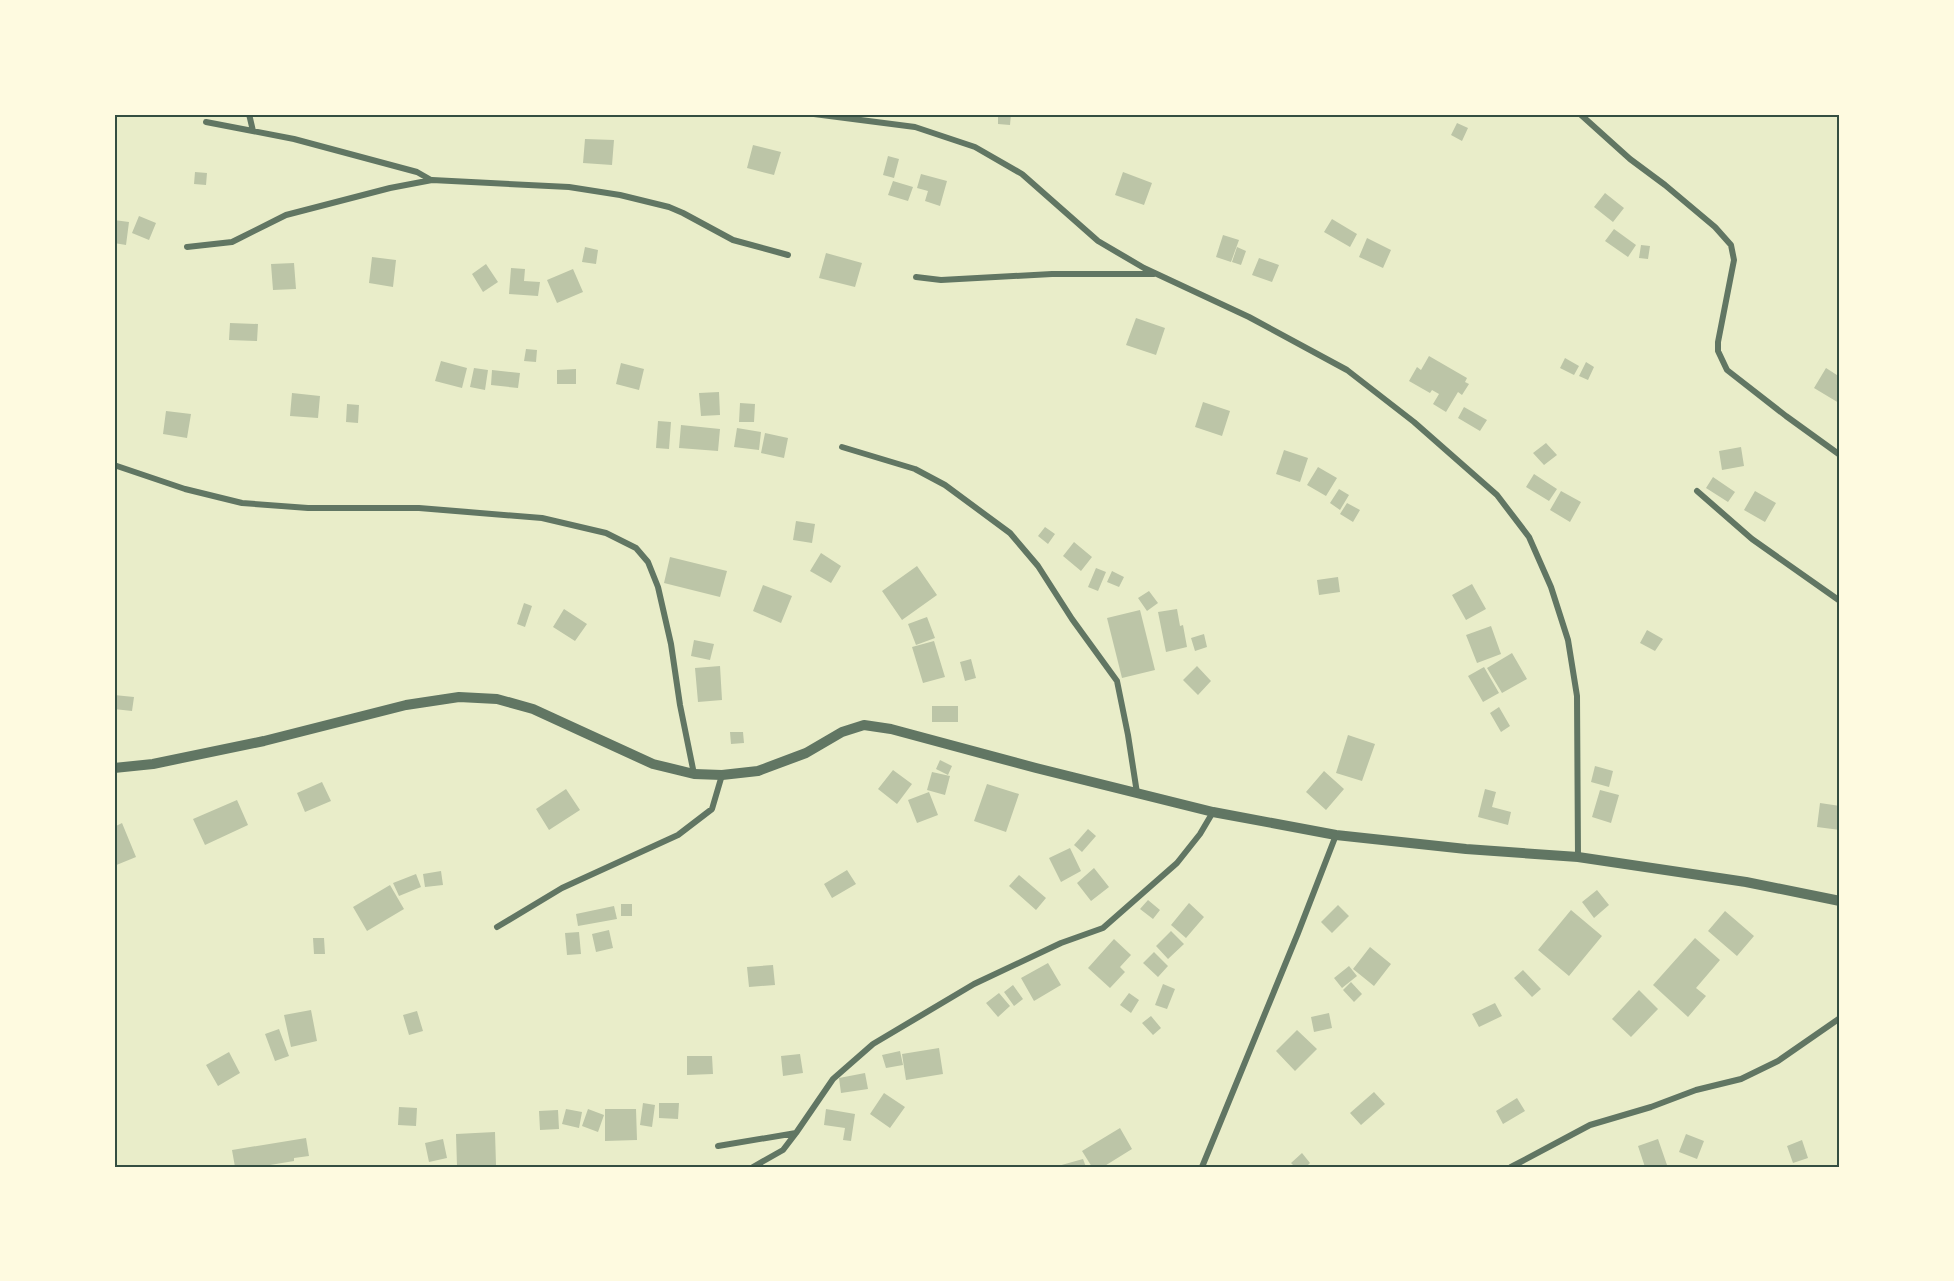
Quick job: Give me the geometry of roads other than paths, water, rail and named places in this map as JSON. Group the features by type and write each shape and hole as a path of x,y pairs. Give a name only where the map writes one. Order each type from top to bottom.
{"street":[{"path":"249,114 253,131"},
{"path":"814,114 915,127 975,147 1022,174 1098,241 1157,274 1249,317 1347,370 1414,422 1497,495 1529,537 1551,587 1568,640 1577,696 1578,857"},
{"path":"1580,114 1630,159 1715,227 1731,245 1734,260 1718,342 1718,351 1727,370 1840,455"},
{"path":"206,122 294,139 362,156 417,172 432,180"},
{"path":"187,247 232,242 286,215 390,188 432,180 569,188 620,195 669,207 733,240 788,255"},
{"path":"916,277 941,280 1052,274 1157,274"},
{"path":"842,447 915,468 945,485 1010,533 1038,566 1072,619 1117,681 1137,793"},
{"path":"114,465 184,489 242,503 308,508 419,508 542,518 606,533 636,548 648,562 658,587 671,644 694,774"},
{"path":"1697,491 1752,539 1840,602"},
{"path":"114,768 164,762 264,741 406,705 459,697 497,699 533,709 653,764 694,774 722,775 758,771 806,753 842,732 864,725 891,729 1213,812 1336,835 1466,849 1578,857 1746,882 1840,902"},
{"path":"497,927 562,888 678,835 712,809 722,775"},
{"path":"753,1167 783,1150 833,1079 873,1044 974,984 1060,943 1103,928 1177,863 1200,834 1213,812"},
{"path":"1202,1167 1299,933 1336,835"},
{"path":"1510,1167 1590,1125 1651,1107 1695,1090 1741,1079 1778,1061 1840,1018"},
{"path":"718,1146 796,1133"}]}
